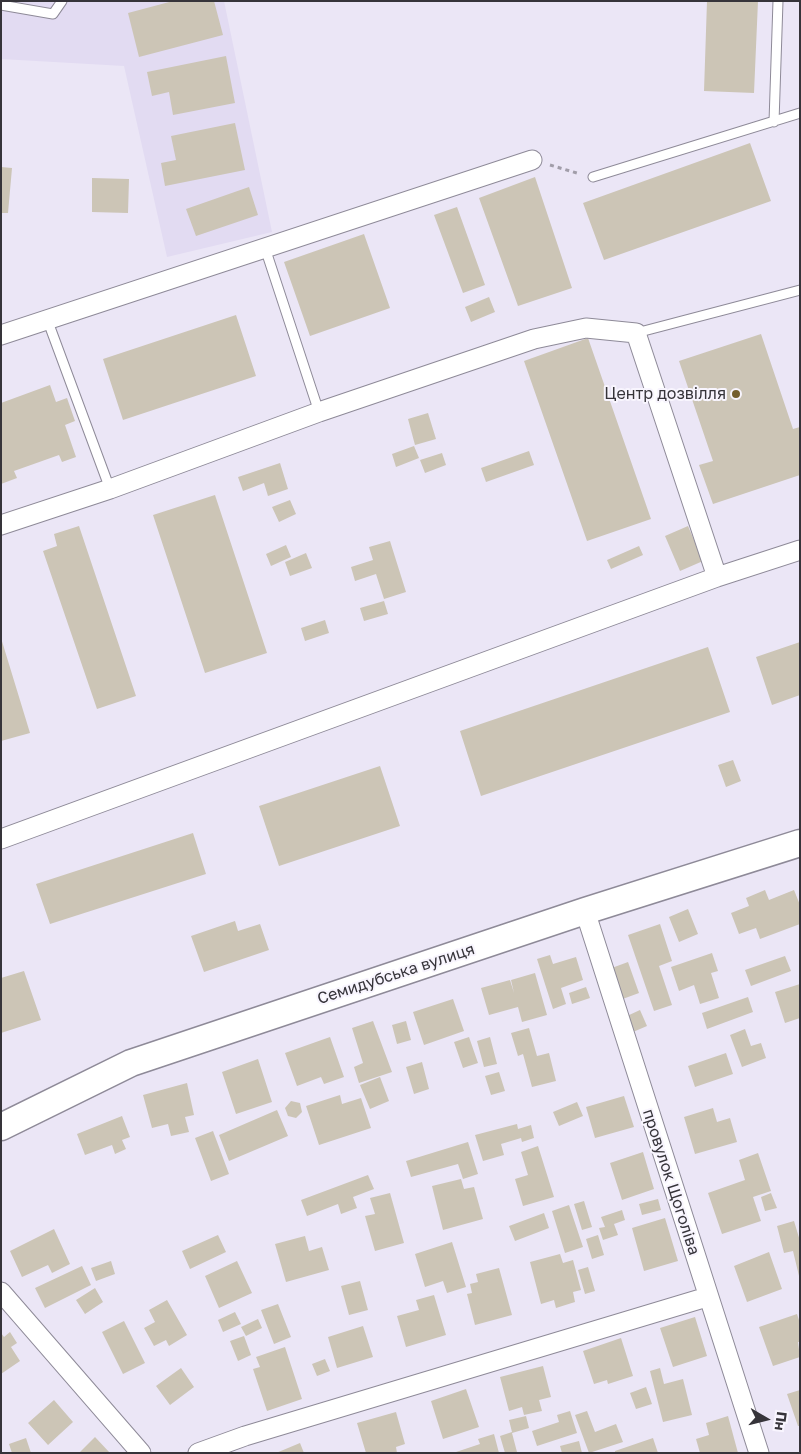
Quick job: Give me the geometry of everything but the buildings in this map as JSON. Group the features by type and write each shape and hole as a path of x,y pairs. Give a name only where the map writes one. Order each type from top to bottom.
{"street":[{"path":"1,334 532,160"},
{"path":"1,525 110,489 320,412 534,339 586,328 636,333 717,577"},
{"path":"1,839 717,577 800,550"},
{"name":"Семидубська вулиця","path":"1,1127 131,1063 585,911 800,843"},
{"name":"провулок Щоголіва","path":"585,911 707,1296 759,1453"},
{"path":"1,1292 141,1453"},
{"path":"198,1453 254,1433 707,1296"}],"lane":[{"path":"1,6 54,14 62,1"},
{"path":"774,122 778,1"},
{"path":"593,177 800,113"},
{"path":"264,248 320,412"},
{"path":"636,333 800,290"},
{"path":"48,320 110,489"}],"path":[{"path":"532,160 593,177"}],"shaded area":[{"path":"1,1 224,1 272,232 167,257 124,66 1,59"}],"place":[{"name":"Центр дозвілля","path":"736,394"}]}
